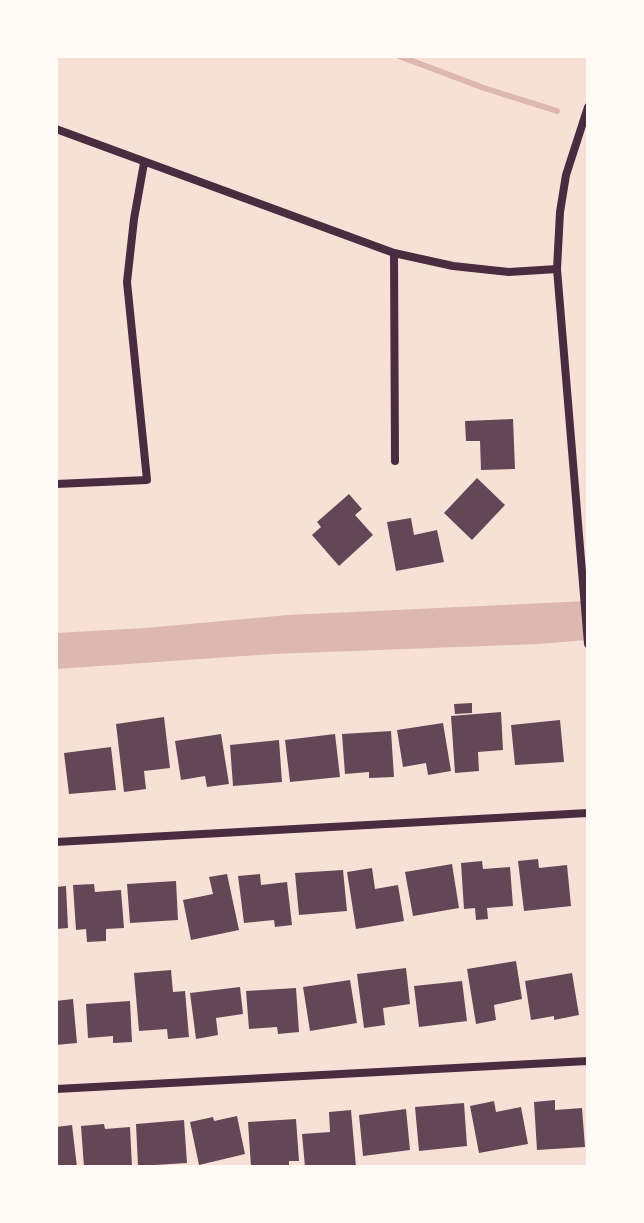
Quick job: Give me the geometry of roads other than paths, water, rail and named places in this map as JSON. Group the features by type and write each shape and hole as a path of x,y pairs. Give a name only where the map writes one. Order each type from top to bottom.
{"street":[{"path":"588,107 566,175 560,212 557,269 588,644"},
{"path":"56,129 394,253 453,266 509,272 557,269"},
{"path":"56,484 147,480 127,282 144,163"},
{"path":"394,253 395,461"},
{"path":"56,842 588,813"},
{"path":"56,1089 588,1061"}],"waterway":[{"path":"399,56 557,111"}]}
